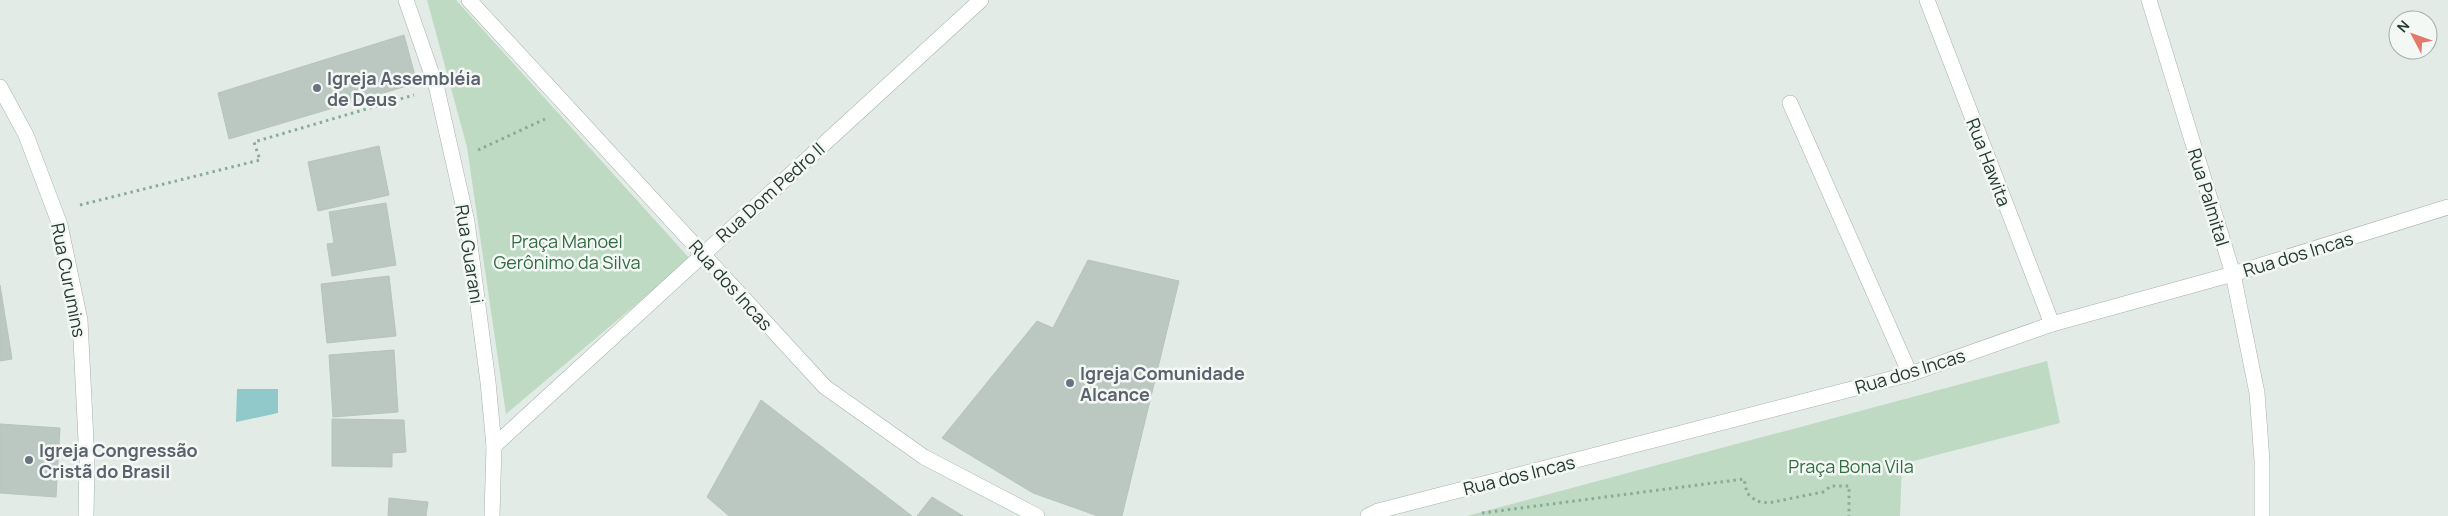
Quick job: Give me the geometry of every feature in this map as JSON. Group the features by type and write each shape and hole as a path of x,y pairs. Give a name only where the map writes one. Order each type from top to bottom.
{"street":[{"name":"Rua Guarani","path":"406,0 437,89 466,222 488,382 494,446 492,516"},
{"name":"Rua dos Incas","path":"469,0 825,387 924,457 1037,516"},
{"name":"Rua Dom Pedro II","path":"494,446 981,0"},
{"name":"Rua Hawita","path":"1927,0 2052,324"},
{"name":"Rua Palmital","path":"2149,0 2233,274 2257,393 2262,461 2262,516"},
{"name":"Rua Curumins","path":"0,87 26,135 60,225 80,320 86,461 86,516"},
{"path":"1790,104 1910,374"},
{"name":"Rua dos Incas","path":"1368,516 1378,511 1910,374 2052,324 2233,274 2448,208"}],"path":[{"path":"55,211 260,160 254,142 437,89"},
{"path":"478,150 552,116"},
{"path":"1475,514 1744,479 1747,493 1756,501 1768,503 1823,492 1831,486 1848,486 1849,516"}],"green space":[{"name":"Praça Manoel Gerônimo da Silva","path":"427,0 456,0 690,259 506,414 467,147"},
{"name":"Praça Bona Vila","path":"2047,361 2060,423 1902,464 1900,516 1467,516"}],"water":[{"path":"237,389 278,389 278,413 236,422"}],"building":[{"name":"Igreja Assembléia de Deus","path":"404,35 417,83 229,139 218,93"},
{"path":"379,146 389,195 318,211 308,162"},
{"path":"386,203 396,265 332,276 327,244 334,243 329,212"},
{"name":"Igreja Comunidade Alcance","path":"1088,260 1179,281 1122,516 1098,516 1033,493 942,438 1037,321 1053,328"},
{"path":"389,276 396,336 327,343 321,284"},
{"path":"0,285 12,359 0,361"},
{"path":"394,350 398,412 333,417 329,355"},
{"path":"761,400 912,516 729,516 707,497"},
{"path":"332,419 404,420 406,452 392,453 392,467 332,466"},
{"name":"Igreja Congressão Cristã do Brasil","path":"0,424 60,428 56,497 0,493"},
{"path":"932,497 963,516 917,516"},
{"path":"389,498 428,502 426,516 388,516"}],"place":[{"name":"Igreja Assembléia de Deus","path":"317,88"},
{"name":"Igreja Comunidade Alcance","path":"1070,383"},
{"name":"Igreja Congressão Cristã do Brasil","path":"29,460"}]}
